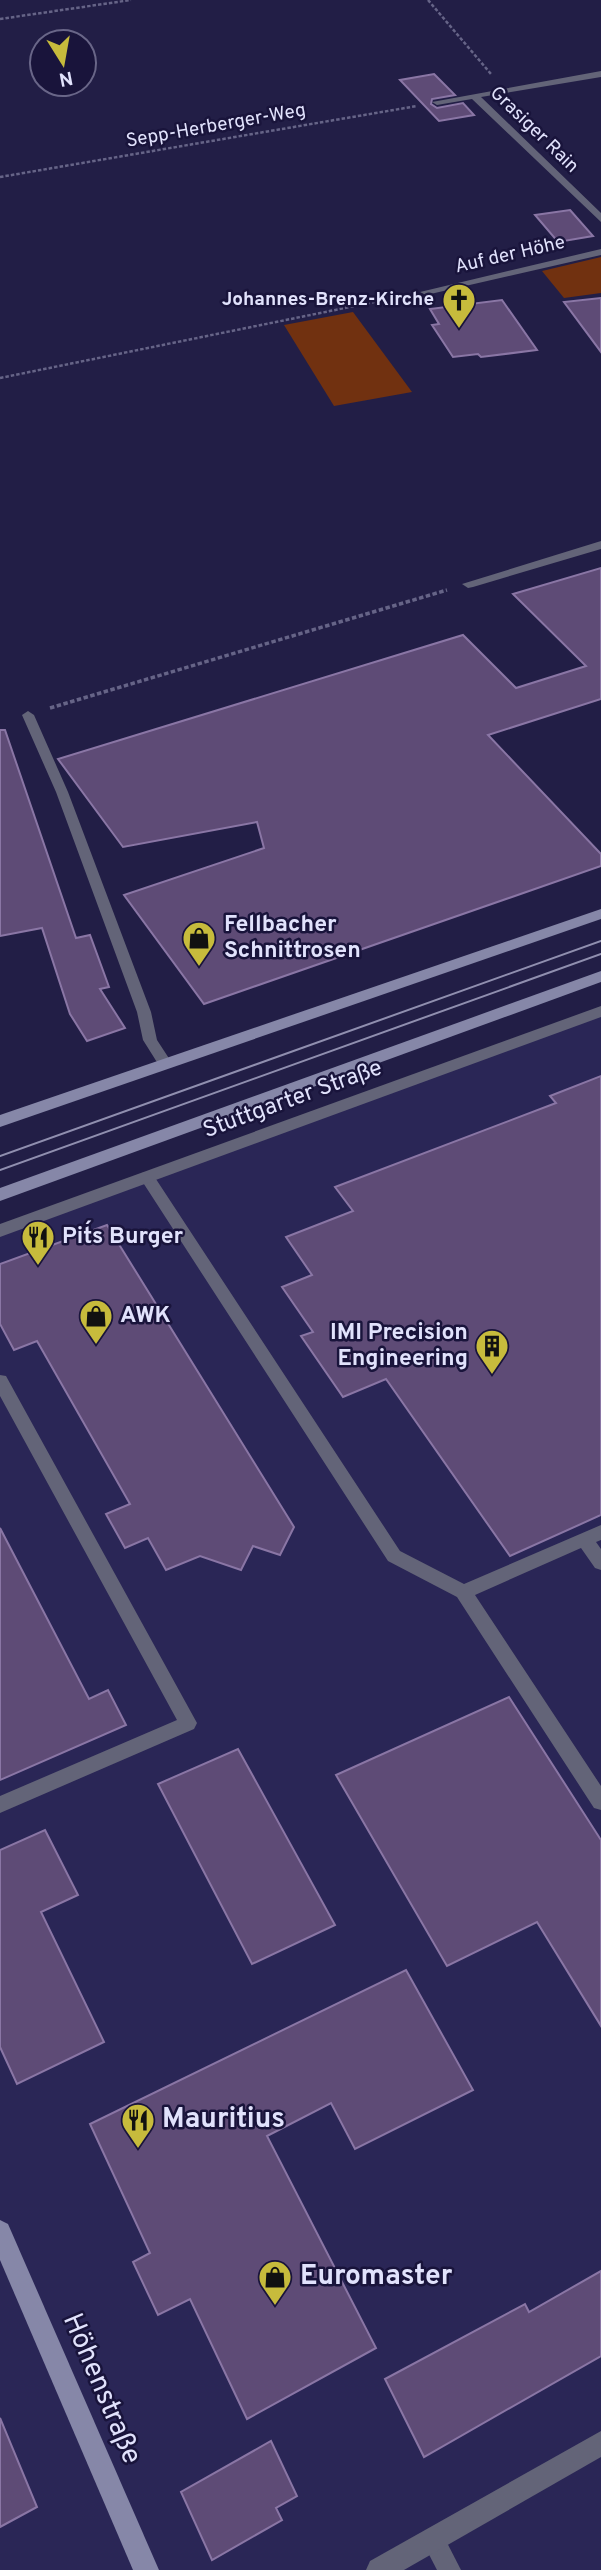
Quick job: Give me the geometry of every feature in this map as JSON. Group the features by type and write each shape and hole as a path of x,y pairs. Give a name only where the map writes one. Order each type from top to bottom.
{"main road":[{"path":"0,1121 601,914"},
{"name":"Stuttgarter Straße","path":"0,1195 601,976"},
{"name":"Höhenstraße","path":"0,2232 146,2570"}],"street":[{"path":"437,102 601,74"},
{"name":"Grasiger Rain","path":"474,96 601,219"},
{"name":"Auf der Höhe","path":"426,292 601,252"},
{"path":"468,584 601,545"},
{"name":"Stuttgarter Straße","path":"0,1231 601,1011"},
{"path":"379,2570 601,2443"}],"lane":[{"path":"28,715 67,805 144,1012 150,1040 165,1063"},
{"path":"147,1177 394,1556 463,1592 601,1802"},
{"path":"0,1381 188,1723 0,1805"},
{"path":"463,1592 593,1535 601,1563"},
{"path":"433,2539 449,2570"}],"path":[{"path":"0,19 131,0"},
{"path":"428,0 505,91"},
{"name":"Sepp-Herberger-Weg","path":"0,177 437,102"},
{"path":"0,378 426,292"},
{"path":"28,715 468,584"}],"shaded area":[{"path":"601,257 601,293 564,298 542,271"},
{"path":"353,312 412,392 334,406 284,325"},
{"path":"601,1007 601,2570 0,2570 0,1235"}],"building":[{"path":"434,74 455,95 432,99 431,104 437,108 463,103 474,115 439,121 400,80"},
{"path":"570,210 593,236 558,242 535,215"},
{"path":"601,298 601,352 564,302"},
{"name":"Johannes-Brenz-Kirche","path":"502,300 537,350 481,357 478,354 453,357 432,325 439,324 430,309"},
{"path":"601,568 601,699 488,735 601,854 601,866 204,1004 124,895 264,848 257,822 123,847 58,759 463,635 516,688 586,666 513,594"},
{"path":"0,730 5,730 76,938 90,935 109,987 100,989 125,1028 87,1041 70,1014 42,928 0,936"},
{"name":"IMI Precision Engineering","path":"601,1076 601,1515 510,1556 386,1379 343,1397 301,1336 313,1332 282,1287 312,1275 286,1237 353,1211 335,1187 556,1103 550,1096"},
{"path":"107,1225 294,1527 280,1555 253,1546 241,1570 200,1556 166,1570 148,1538 125,1548 106,1514 130,1504 37,1341 14,1350 0,1324 0,1264"},
{"path":"0,1528 89,1699 108,1690 126,1725 0,1780"},
{"path":"509,1697 601,1840 601,2026 537,1922 447,1966 336,1775"},
{"path":"238,1749 335,1925 252,1964 158,1784"},
{"path":"45,1830 78,1895 41,1912 104,2042 17,2084 0,2047 0,1850"},
{"path":"406,1970 473,2090 355,2149 331,2103 267,2136 376,2348 247,2419 190,2299 158,2315 133,2262 150,2253 90,2124"},
{"path":"601,2271 601,2356 424,2457 385,2379 525,2304 529,2312"},
{"path":"0,2418 37,2507 0,2527"},
{"path":"271,2441 297,2496 276,2508 282,2520 212,2560 181,2492"}],"tram line":[{"path":"0,1156 601,941"},
{"path":"0,1170 601,954"}],"place":[{"name":"Johannes-Brenz-Kirche","path":"459,330"},
{"name":"Fellbacher Schnittrosen","path":"199,968"},
{"name":"Pit´s Burger","path":"38,1267"},
{"name":"AWK","path":"96,1346"},
{"name":"IMI Precision Engineering","path":"492,1376"},
{"name":"Mauritius","path":"138,2150"},
{"name":"Euromaster","path":"275,2307"}]}
